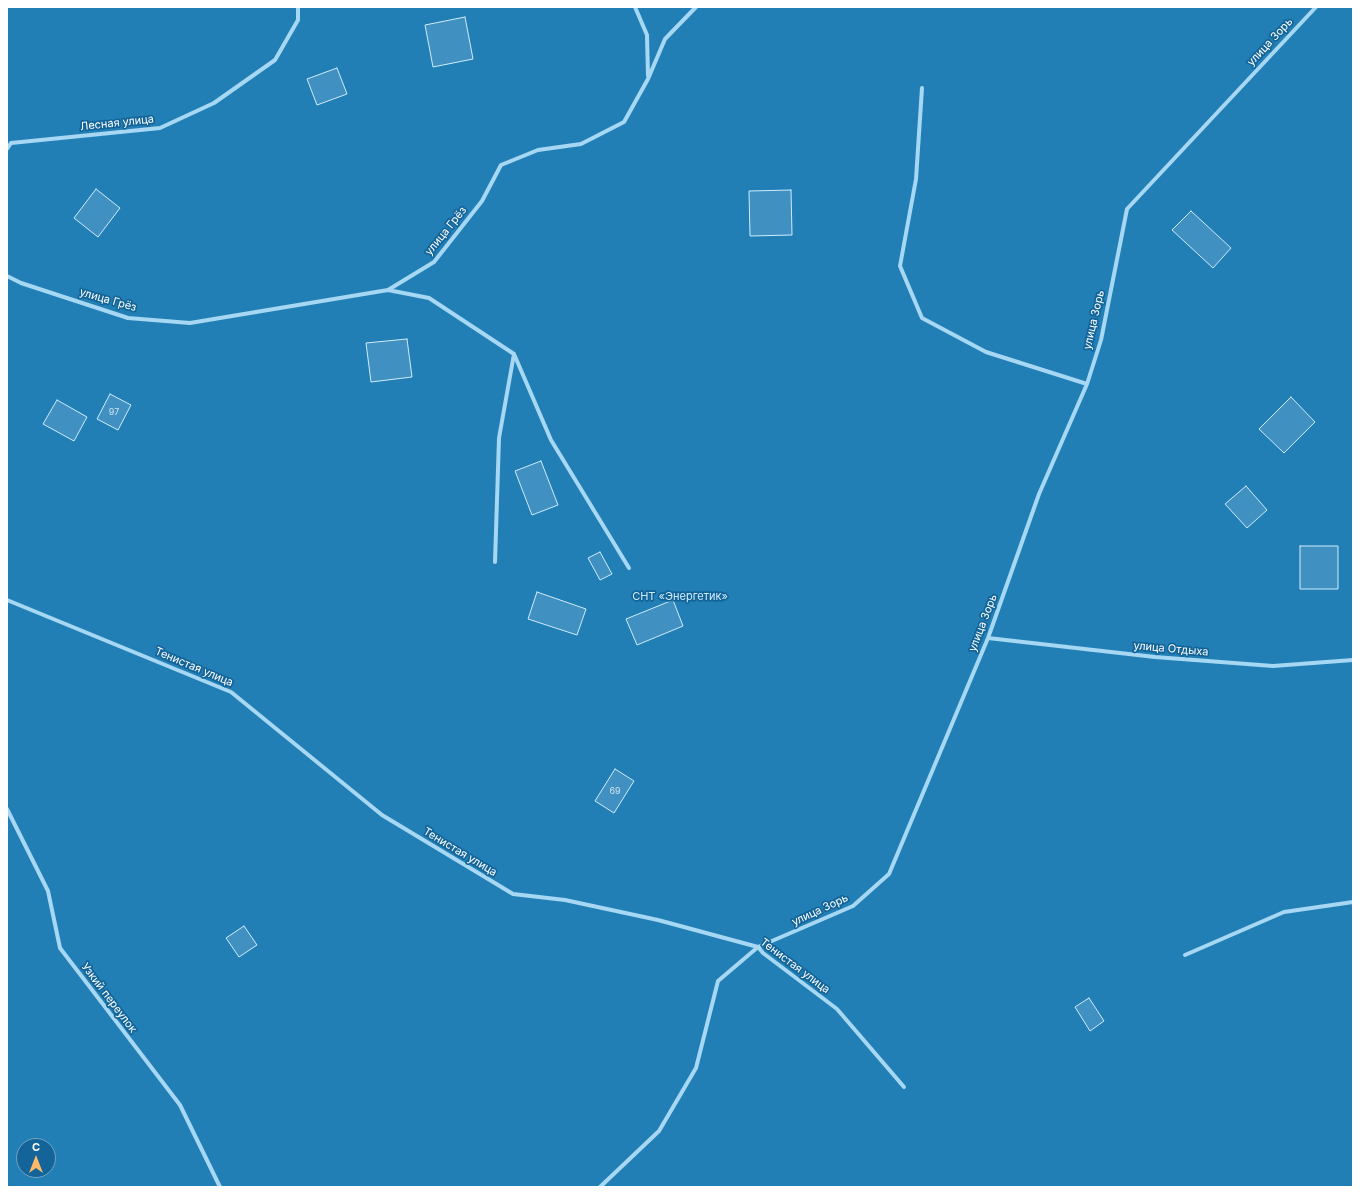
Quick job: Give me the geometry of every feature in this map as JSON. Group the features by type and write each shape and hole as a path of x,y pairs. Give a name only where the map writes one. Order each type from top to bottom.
{"street":[{"name":"Лесная улица","path":"7,149 11,143 160,128 214,103 275,60 298,20 298,7"},
{"path":"636,7 647,35 648,79"},
{"name":"улица Грёз","path":"7,276 21,283 128,318 190,323 388,290 434,262 482,200 501,165 538,150 581,144 624,122 648,79 666,39 696,7"},
{"name":"улица Зорь","path":"600,1187 659,1131 696,1068 718,981 758,947 853,906 889,874 988,638 1039,494 1087,384 1100,340 1127,209 1316,7"},
{"path":"922,88 916,179 900,266 922,318 986,352 1087,384"},
{"path":"388,290 429,298 514,354 551,440 629,568"},
{"path":"495,562 499,438 514,354"},
{"name":"Тенистая улица","path":"7,600 231,692 382,815 513,894 565,900 658,920 758,947 762,953 837,1009 904,1087"},
{"name":"улица Отдыха","path":"988,638 1156,658 1273,666 1353,660"},
{"name":"Узкий переулок","path":"7,809 48,891 60,948 180,1105 220,1187"},
{"path":"1185,955 1284,912 1353,902"}],"green space":[{"name":"СНТ «Энергетик»","path":"7,7 1353,7 1353,1187 7,1187"}],"building":[{"path":"465,17 473,59 433,67 425,25"},
{"path":"337,68 347,94 317,105 307,79"},
{"path":"96,189 120,208 98,237 74,218"},
{"path":"791,190 792,235 750,236 749,191"},
{"path":"1191,211 1231,248 1213,268 1172,230"},
{"path":"407,339 412,377 371,382 366,343"},
{"path":"110,394 131,405 118,430 97,419"},
{"path":"1291,397 1315,422 1284,453 1259,429"},
{"path":"57,400 87,417 74,441 43,424"},
{"path":"541,461 558,505 532,515 515,471"},
{"path":"1246,486 1267,510 1247,528 1225,504"},
{"path":"1300,546 1338,546 1338,589 1300,589"},
{"path":"600,552 612,574 600,580 588,558"},
{"path":"537,592 586,609 577,635 528,619"},
{"path":"673,600 683,626 637,645 626,619"},
{"path":"615,769 634,781 614,813 595,801"},
{"path":"244,926 257,945 239,957 226,938"},
{"path":"1089,998 1104,1021 1090,1031 1075,1007"}]}
